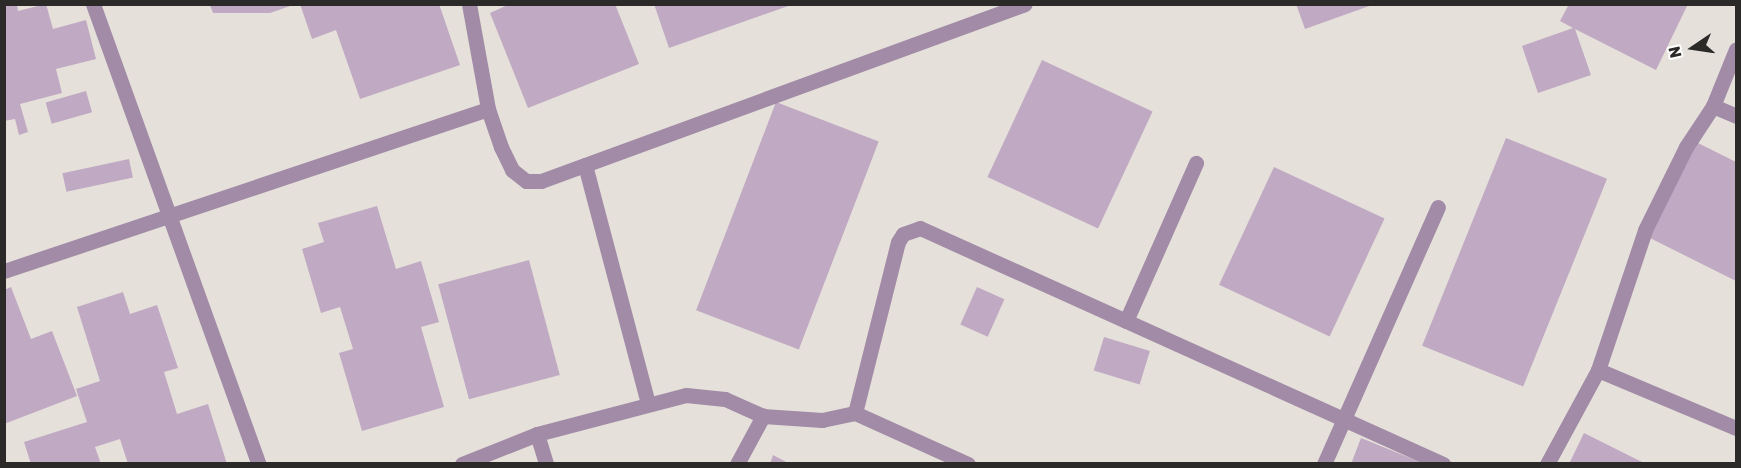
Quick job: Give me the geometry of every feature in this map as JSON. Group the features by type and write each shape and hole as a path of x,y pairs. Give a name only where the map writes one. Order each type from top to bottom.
{"street":[{"path":"93,4 167,217 259,464"},
{"path":"469,4 488,108 512,170 526,181 542,181 1025,4"},
{"path":"1546,464 1598,370 1645,230 1686,147 1713,105 1737,49"},
{"path":"1713,105 1737,116"},
{"path":"4,271 488,108"},
{"path":"1126,321 1196,163"},
{"path":"585,165 648,403"},
{"path":"1324,464 1438,207"},
{"path":"855,413 898,242 911,230 920,228 945,237 1443,464"},
{"path":"1598,370 1737,428"},
{"path":"462,464 537,434 648,403 686,395 725,399 763,416 822,420 855,413 968,464"},
{"path":"737,464 763,416"},
{"path":"537,434 546,464"}],"building":[{"path":"4,4 17,4 18,11 46,4 53,29 86,20 96,59 56,69 62,93 20,104 28,132 19,135 15,119 4,121"},
{"path":"300,4 439,4 460,65 360,99 336,30 312,39"},
{"path":"510,4 615,4 639,64 528,108 490,13"},
{"path":"654,4 791,4 791,5 669,48"},
{"path":"1296,4 1372,4 1372,5 1305,29"},
{"path":"1569,4 1688,4 1656,70 1575,29 1591,75 1538,93 1522,46 1573,28 1560,21"},
{"path":"210,5 293,5 270,13 213,13"},
{"path":"1042,60 1153,112 1098,228 987,177"},
{"path":"86,91 92,112 52,124 46,103"},
{"path":"776,102 879,141 799,350 696,310"},
{"path":"1506,138 1607,179 1523,387 1422,346"},
{"path":"1696,142 1736,162 1736,281 1650,238"},
{"path":"129,159 133,178 66,192 62,173"},
{"path":"1274,167 1385,219 1330,336 1219,285"},
{"path":"377,206 396,269 421,261 439,322 421,327 444,407 362,431 339,353 353,349 340,307 321,313 302,249 324,242 318,223"},
{"path":"529,260 560,375 469,399 438,284"},
{"path":"11,287 31,339 52,331 77,396 4,424 4,290"},
{"path":"977,287 1004,299 988,337 960,324"},
{"path":"123,292 130,314 157,305 178,368 164,372 177,414 208,404 227,464 128,464 120,439 95,447 101,464 31,464 24,442 87,422 76,389 100,381 77,307"},
{"path":"1104,337 1150,351 1140,385 1094,370"},
{"path":"1584,433 1646,464 1569,464"},
{"path":"1361,438 1425,464 1351,464"},
{"path":"773,455 790,464 770,464"}]}
